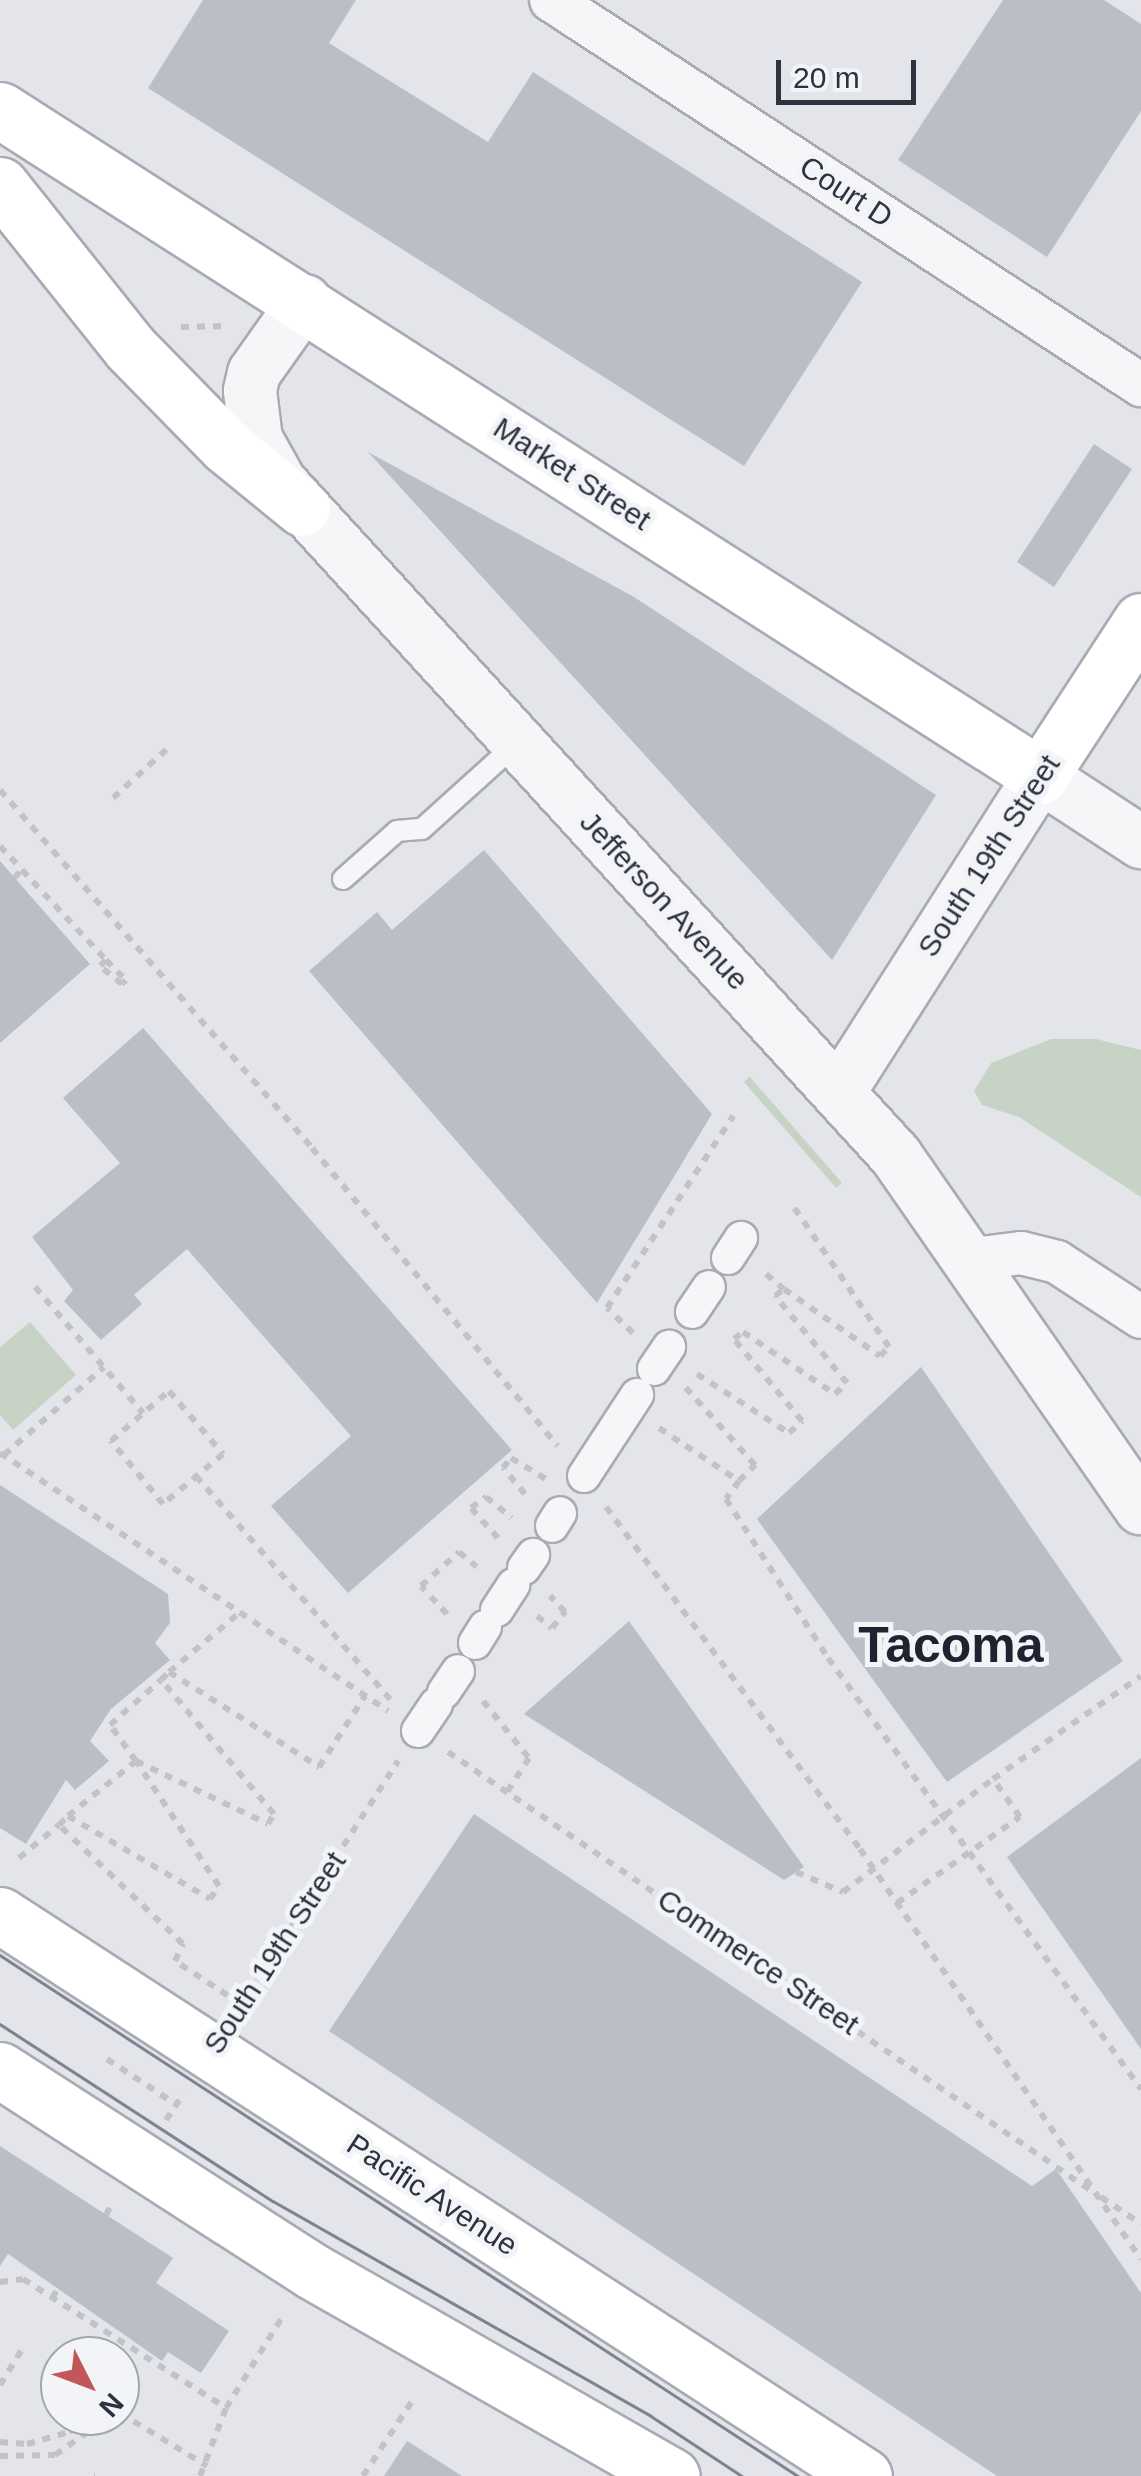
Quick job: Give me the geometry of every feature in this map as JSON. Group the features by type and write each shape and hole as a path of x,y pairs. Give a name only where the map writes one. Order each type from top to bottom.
{"main road":[{"name":"Market Street","path":"0,110 304,301 1040,776"},
{"path":"0,185 130,348 226,446 302,508"},
{"name":"South 19th Street","path":"1040,776 1141,621"},
{"name":"Pacific Avenue","path":"0,1915 864,2476"},
{"path":"0,2070 128,2180 312,2271 672,2476"}],"street":[{"name":"Court D","path":"551,0 1141,385"},
{"name":"Jefferson Avenue","path":"304,301 254,373 250,403 267,462 302,508 839,1092 973,1259 1141,1508"},
{"name":"Market Street","path":"1040,776 1141,842"},
{"name":"South 19th Street","path":"839,1092 1040,776"},
{"path":"973,1259 1021,1253 1057,1262 1141,1317"},
{"path":"567,1502 647,1380"}],"lane":[{"path":"343,878 398,831 422,829 517,742"}],"path":[{"path":"169,331 244,326"},
{"path":"114,798 168,748"},
{"path":"0,846 108,958"},
{"path":"14,878 22,870"},
{"path":"607,1308 732,1116"},
{"path":"794,1207 890,1347 880,1356 784,1289 775,1296 847,1384 835,1394 743,1332 734,1339 802,1420 789,1433 695,1374 682,1384 754,1465 726,1499 828,1658 1141,2088"},
{"path":"35,1287 143,1414"},
{"path":"104,1368 2,1454 365,1696 318,1767 169,1672"},
{"path":"647,1380 738,1481"},
{"path":"169,1391 222,1454 196,1476 163,1504 111,1441 169,1391"},
{"path":"196,1476 478,1639 529,1758 507,1792"},
{"path":"68,1816 210,1900 219,1886 110,1725 239,1613"},
{"name":"Commerce Street","path":"478,1639 507,1792 1141,2224"},
{"name":"South 19th Street","path":"106,2215 478,1639"},
{"path":"796,1872 843,1892 993,1779 1141,1676"},
{"path":"136,1761 268,1824 274,1814 161,1680"},
{"path":"19,1858 136,1761"},
{"path":"897,1903 1020,1817 993,1779"},
{"path":"59,1825 183,1944 175,1961 242,2004"},
{"path":"107,2059 176,2105"},
{"path":"0,2282 23,2278 226,2408"},
{"path":"52,2298 59,2288"},
{"path":"200,2476 226,2408 284,2314"},
{"path":"0,2385 24,2346"},
{"path":"363,2476 414,2400"},
{"path":"140,2425 207,2466"},
{"path":"0,2442 27,2444 55,2436"},
{"path":"0,2456 55,2456 84,2436"}],"green space":[{"path":"1051,1039 1096,1039 1141,1050 1141,1197 1019,1117 982,1105 974,1091 991,1063"},
{"path":"750,1076 842,1183 836,1188 744,1082"},
{"path":"30,1322 76,1375 13,1430 0,1415 0,1347"}],"building":[{"path":"203,0 356,0 329,43 488,142 533,72 862,282 744,466 148,88"},
{"path":"1003,0 1104,0 1141,24 1141,111 1047,257 898,160"},
{"path":"1094,444 1132,469 1054,587 1017,562"},
{"path":"368,452 634,597 936,795 832,960"},
{"path":"484,850 712,1114 597,1303 309,971 377,912 392,930"},
{"path":"0,861 90,964 0,1043"},
{"path":"143,1028 512,1450 348,1593 271,1506 351,1436 187,1249 134,1295 142,1304 101,1340 64,1301 73,1290 32,1237 120,1163 63,1098"},
{"path":"921,1367 1123,1661 947,1782 757,1519"},
{"path":"0,1485 168,1594 170,1623 155,1643 170,1660 111,1709 90,1741 109,1761 75,1790 66,1780 26,1844 0,1828"},
{"path":"629,1621 804,1867 784,1880 524,1714"},
{"path":"1141,1758 1141,2049 1007,1857"},
{"path":"474,1814 1032,2186 1056,2169 1141,2293 1141,2476 997,2476 329,2031"},
{"path":"0,2146 173,2258 156,2283 229,2331 201,2373 168,2352 162,2361 140,2346 140,2336 126,2336 8,2254 0,2266"},
{"path":"407,2441 462,2476 384,2476"}],"tram line":[{"path":"0,1955 798,2476"},
{"path":"0,2024 273,2201 651,2416 742,2476"}],"district":[{"name":"Tacoma","path":"951,1646"}]}
